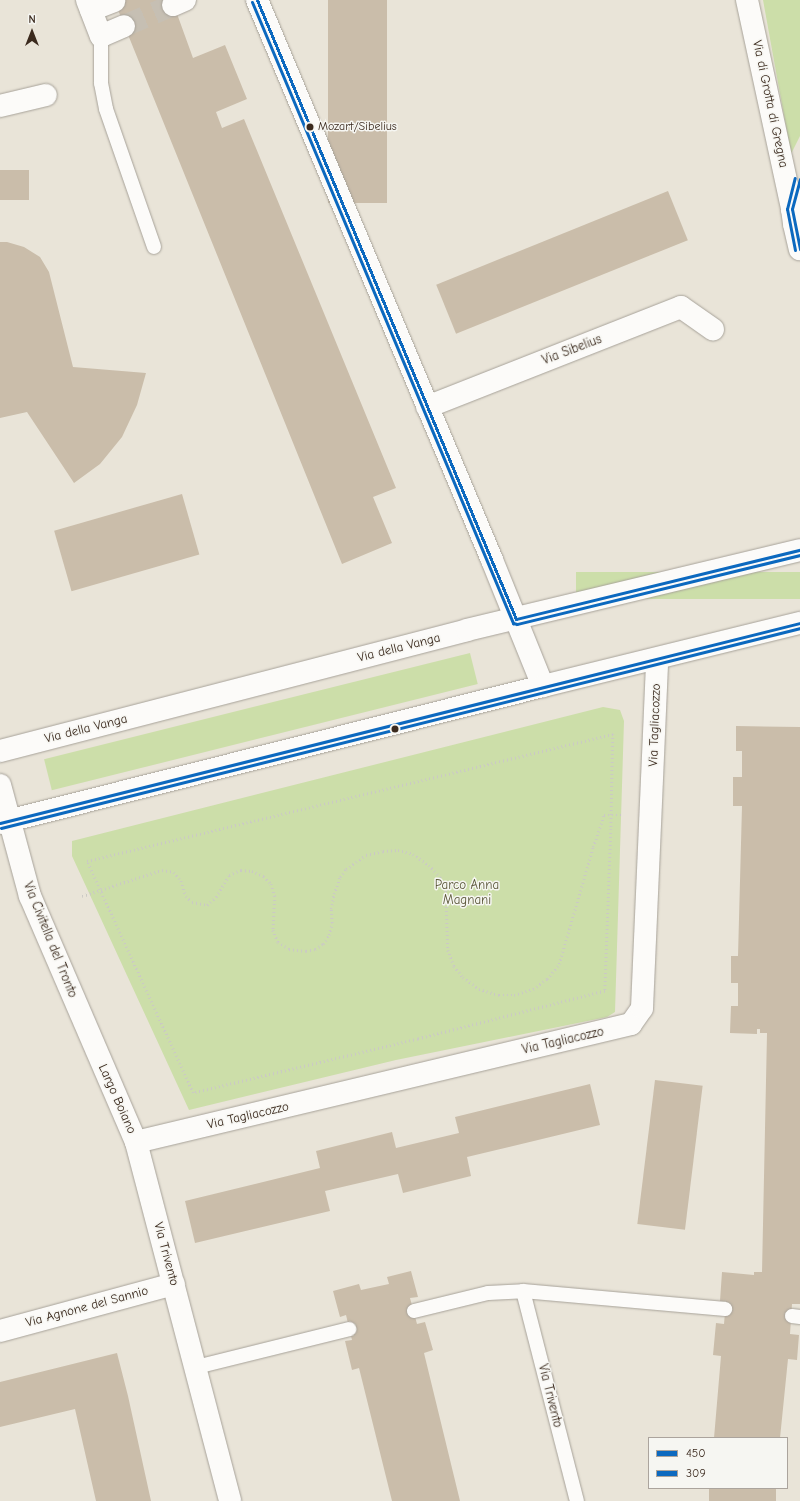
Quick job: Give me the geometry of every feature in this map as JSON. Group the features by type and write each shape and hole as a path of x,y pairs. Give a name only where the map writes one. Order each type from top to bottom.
{"street":[{"path":"257,0 516,618 543,686"},
{"name":"Via di Grotta di Gregna","path":"747,0 800,250"},
{"path":"114,1 89,5 101,36 124,26"},
{"path":"0,106 46,95"},
{"path":"792,209 800,178"},
{"name":"Via Sibelius","path":"427,407 681,307 713,329"},
{"name":"Via della Vanga","path":"0,751 516,618 800,550"},
{"path":"5,822 543,686 800,623"},
{"name":"Via Tagliacozzo","path":"136,1142 631,1024 642,1008 657,659"},
{"name":"Via Civitella del Tronto","path":"0,785 5,822 30,896 99,1056"},
{"name":"Largo Boiano","path":"99,1056 136,1142"},
{"name":"Via Trivento","path":"136,1142 230,1501"},
{"name":"Via Agnone del Sannio","path":"0,1331 174,1284"}],"lane":[{"path":"101,36 101,83 106,109 154,247"},
{"path":"414,1311 488,1293 523,1291 725,1309"},
{"name":"Via Trivento","path":"523,1291 577,1501"},
{"path":"196,1367 349,1329"}],"path":[{"path":"613,734 611,815 605,992 193,1093 87,861 613,734"},
{"path":"82,896 162,870 174,872 181,881 186,896 192,902 207,905 216,897 229,875 241,870 252,871 264,876 271,884 275,896 272,930 278,942 289,949 306,951 315,949 324,944 329,935 332,923 331,909 340,877 346,869 366,855 383,851 398,850 413,854 429,865 440,877 446,891 448,950 454,966 463,977 479,989 499,995 514,995 532,989 547,979 559,964 604,815 651,816"},
{"path":"340,877 341,882"}],"green space":[{"path":"763,0 800,0 800,136 791,154"},
{"path":"576,572 800,572 800,599 576,599"},
{"path":"470,653 478,684 52,790 44,759"},
{"name":"Parco Anna Magnani","path":"603,707 620,710 624,721 615,1012 607,1017 396,1060 189,1110 72,856 72,841"}],"building":[{"path":"114,0 172,0 193,58 225,45 247,99 216,112 222,128 244,119 396,488 373,497 392,543 342,564"},
{"path":"328,0 387,0 387,203 328,203"},
{"path":"0,170 29,170 29,200 0,200"},
{"path":"668,191 688,240 456,334 436,285"},
{"path":"0,242 7,242 24,247 40,257 49,272 73,367 146,373 137,405 122,437 100,464 74,483 27,412 0,418"},
{"path":"182,494 199,555 72,591 54,531"},
{"path":"736,726 800,727 800,1304 792,1304 790,1334 799,1335 797,1360 788,1359 780,1437 714,1437 721,1356 713,1355 716,1323 724,1324 726,1301 720,1301 722,1272 754,1275 754,1272 762,1272 767,1033 760,1033 760,1029 757,1029 757,1034 730,1033 731,1006 738,1006 738,983 731,983 731,956 738,956 742,806 733,806 733,777 742,777 742,751 736,751"},
{"path":"655,1080 703,1086 685,1230 637,1224"},
{"path":"590,1084 600,1125 467,1157 471,1176 403,1193 398,1174 325,1191 330,1211 195,1243 185,1201 320,1168 316,1151 392,1132 396,1148 459,1133 455,1117"},
{"path":"411,1271 418,1297 410,1298 417,1324 425,1322 433,1350 424,1353 460,1501 392,1501 359,1368 352,1370 345,1341 352,1340 346,1315 340,1317 333,1291 359,1284 361,1290 389,1284 387,1277"},
{"path":"117,1353 151,1501 96,1501 75,1409 0,1427 0,1382"},
{"path":"709,1489 776,1489 776,1501 709,1501"}],"tunnel":[{"path":"124,26 173,5"}],"transit line":[{"name":"450","path":"257,0 516,619 800,550"},
{"name":"309","path":"252,2 513,623 517,624 800,555"},
{"name":"309","path":"795,178 787,209 795,250"},
{"name":"450","path":"800,179 792,209 800,249"},
{"name":"450","path":"0,823 800,623"},
{"name":"309","path":"1,828 800,628"}],"place":[{"name":"Mozart/Sibelius","path":"310,127"}]}
